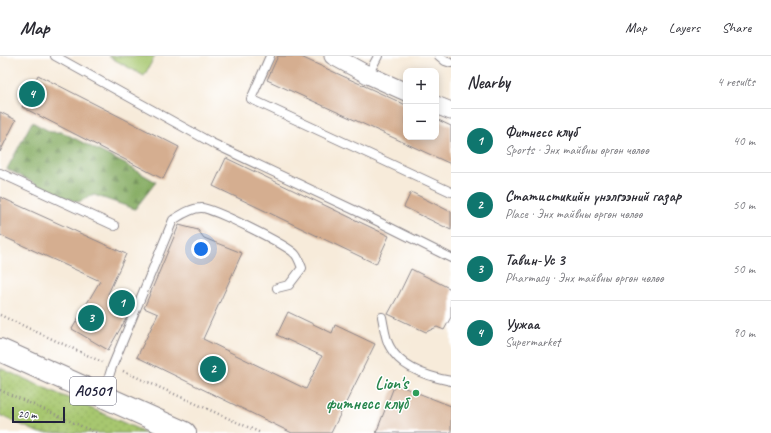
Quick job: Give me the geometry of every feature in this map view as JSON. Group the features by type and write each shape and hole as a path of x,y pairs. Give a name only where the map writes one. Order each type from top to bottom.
{"highway":[{"name":"A0501","path":"0,350 185,433"}],"street":[{"path":"333,56 368,75 403,91"},
{"path":"439,106 451,111"}],"lane":[{"path":"55,56 212,143 371,218 451,258"},
{"path":"270,56 251,99 451,192"},
{"path":"368,75 378,56"},
{"path":"439,56 445,61 451,63"},
{"path":"0,172 115,226"},
{"path":"103,396 112,367 173,220 189,211 202,208 232,219 296,254 302,268 289,285 277,288"},
{"path":"382,317 390,347 398,358 423,373 451,381"}],"path":[{"path":"0,315 112,367 261,433"},
{"path":"0,390 97,433"}],"green space":[{"path":"108,56 155,56 144,76"},
{"path":"32,122 51,132 62,132 125,164 156,182 135,209 94,195 78,202 57,195 7,169"},
{"path":"0,368 147,433 37,432 0,415"}],"building":[{"path":"278,56 299,56 403,104 403,140 439,140 439,120 451,126 451,164 267,80"},
{"path":"38,75 179,147 163,179 22,107"},
{"path":"0,112 16,120 0,152"},
{"path":"226,158 389,236 376,264 213,186"},
{"path":"411,192 451,212 451,230 404,207"},
{"path":"0,197 126,254 108,294 131,307 108,350 72,329 100,281 0,235"},
{"path":"179,225 198,230 204,238 242,253 203,339 306,389 322,356 277,335 288,312 332,333 335,325 375,344 331,433 292,433 137,357 158,314 144,308"},
{"path":"411,269 451,289 451,317 444,330 437,327 426,332 388,314"},
{"path":"395,384 451,406 451,433 376,433"}],"place":[{"name":"Уужаа","path":"32,94"},
{"name":"Фитнесс клуб","path":"122,303"},
{"name":"Тавин-Ус 3","path":"91,318"},
{"name":"Статистикийн үнэлгээний газар","path":"213,369"},
{"name":"Lion's фитнесс клуб","path":"416,393"}]}
